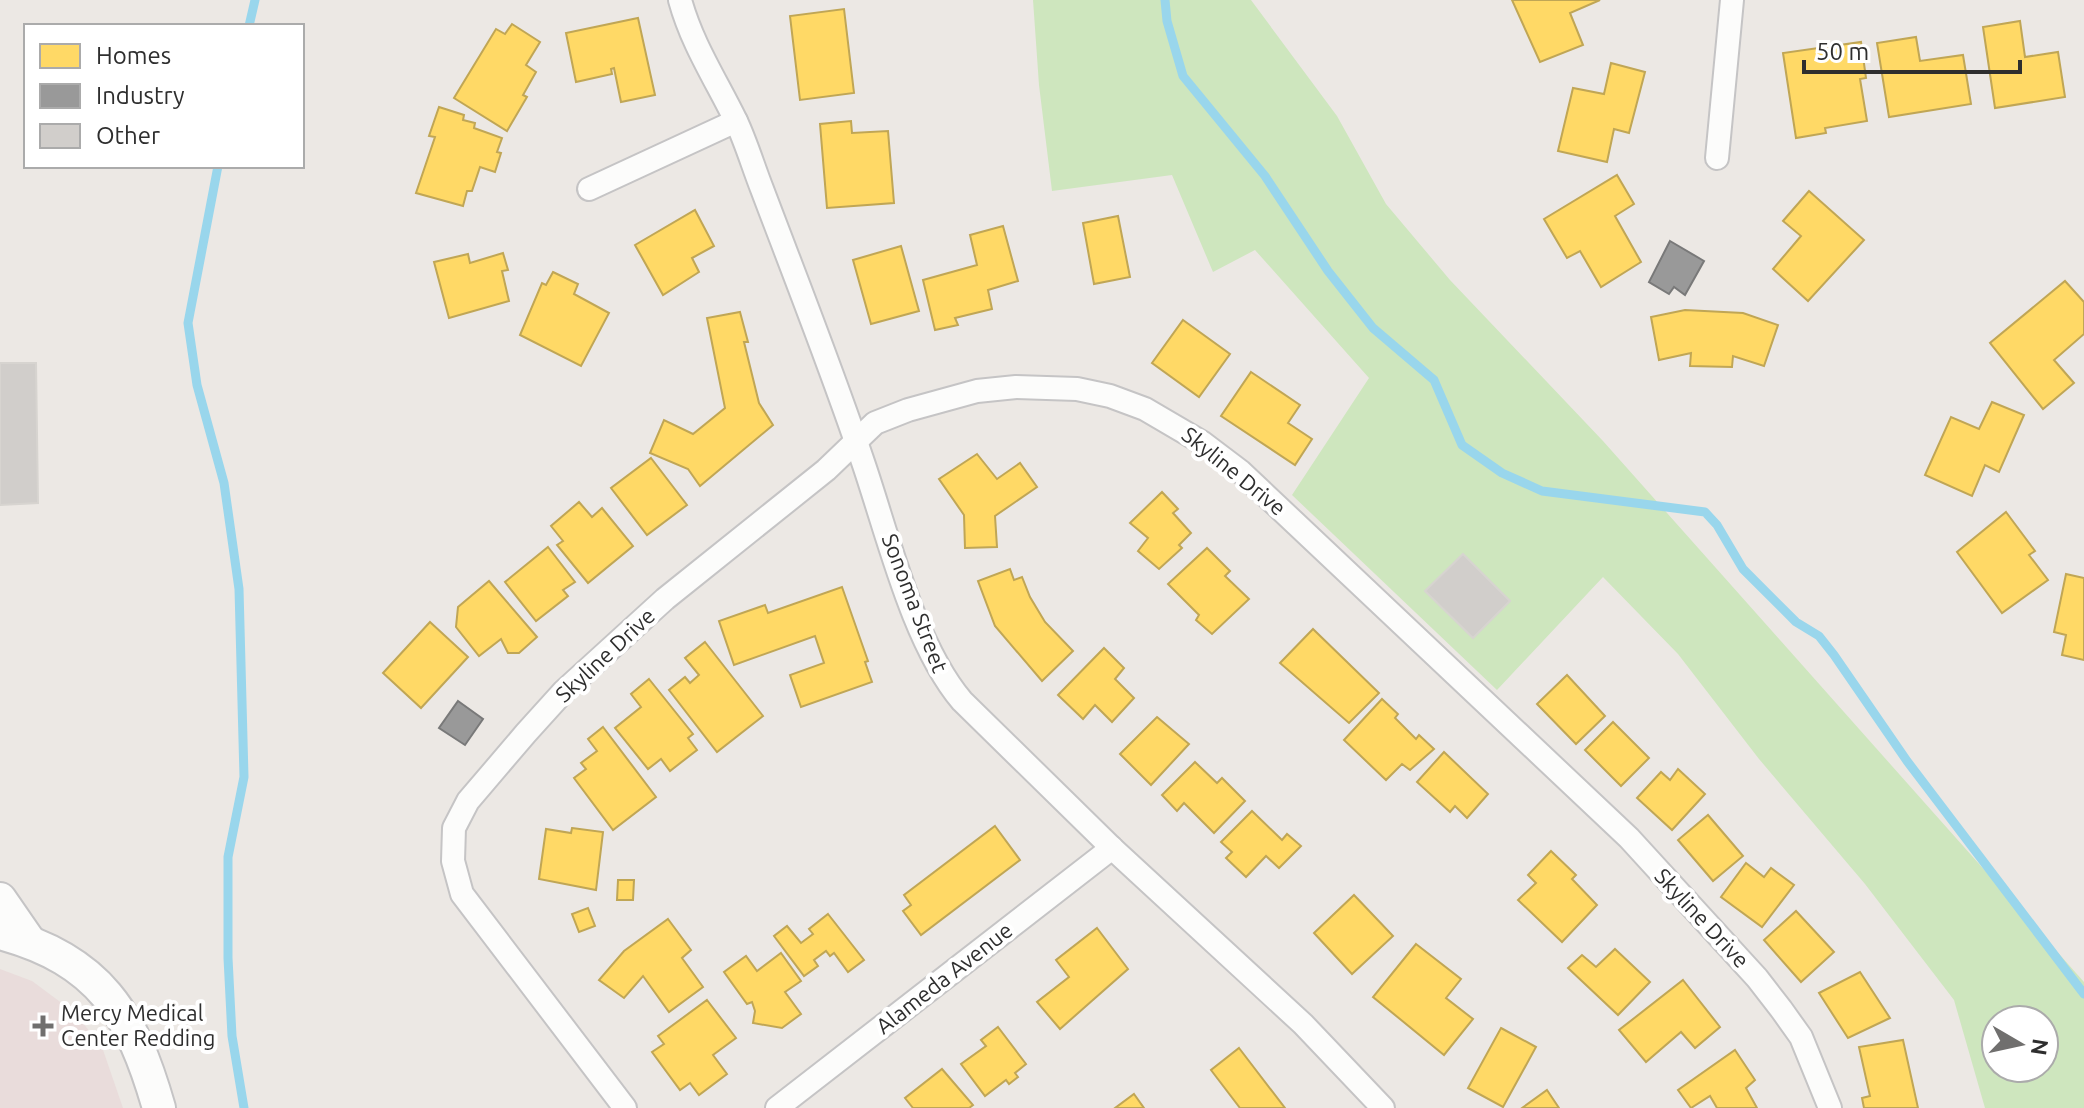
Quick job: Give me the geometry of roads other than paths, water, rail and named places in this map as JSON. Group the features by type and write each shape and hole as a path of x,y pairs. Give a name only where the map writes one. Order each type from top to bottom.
{"street":[{"name":"Sonoma Street","path":"680,0 698,52 736,121 856,441 912,607 947,684 1112,848 1303,1024 1383,1108"},
{"path":"1717,158 1732,0"},
{"path":"589,189 736,121"},
{"name":"Skyline Drive","path":"625,1108 462,894 453,861 454,828 468,801 564,691 665,599 826,470 875,423 908,410 977,391 1036,387 1088,391 1133,403 1203,443 1277,504 1629,838 1757,978 1781,1009 1801,1037 1830,1108"},
{"name":"Alameda Avenue","path":"777,1108 1112,848"},
{"path":"0,899 14,937 63,958 80,970 120,1012 139,1044 159,1108"}],"waterway":[{"path":"249,24 255,0"},
{"path":"1165,0 1167,21 1183,76 1265,176 1328,271 1373,328 1434,380 1462,445 1502,473 1542,491 1705,512 1717,525 1743,569 1796,622 1819,636 1834,655 1907,761 2084,994"},
{"path":"218,168 188,323 197,385 224,483 239,589 244,777 228,857 228,958 232,1036 244,1108"}],"place":[{"name":"Mercy Medical Center Redding","path":"43,1026"}]}
